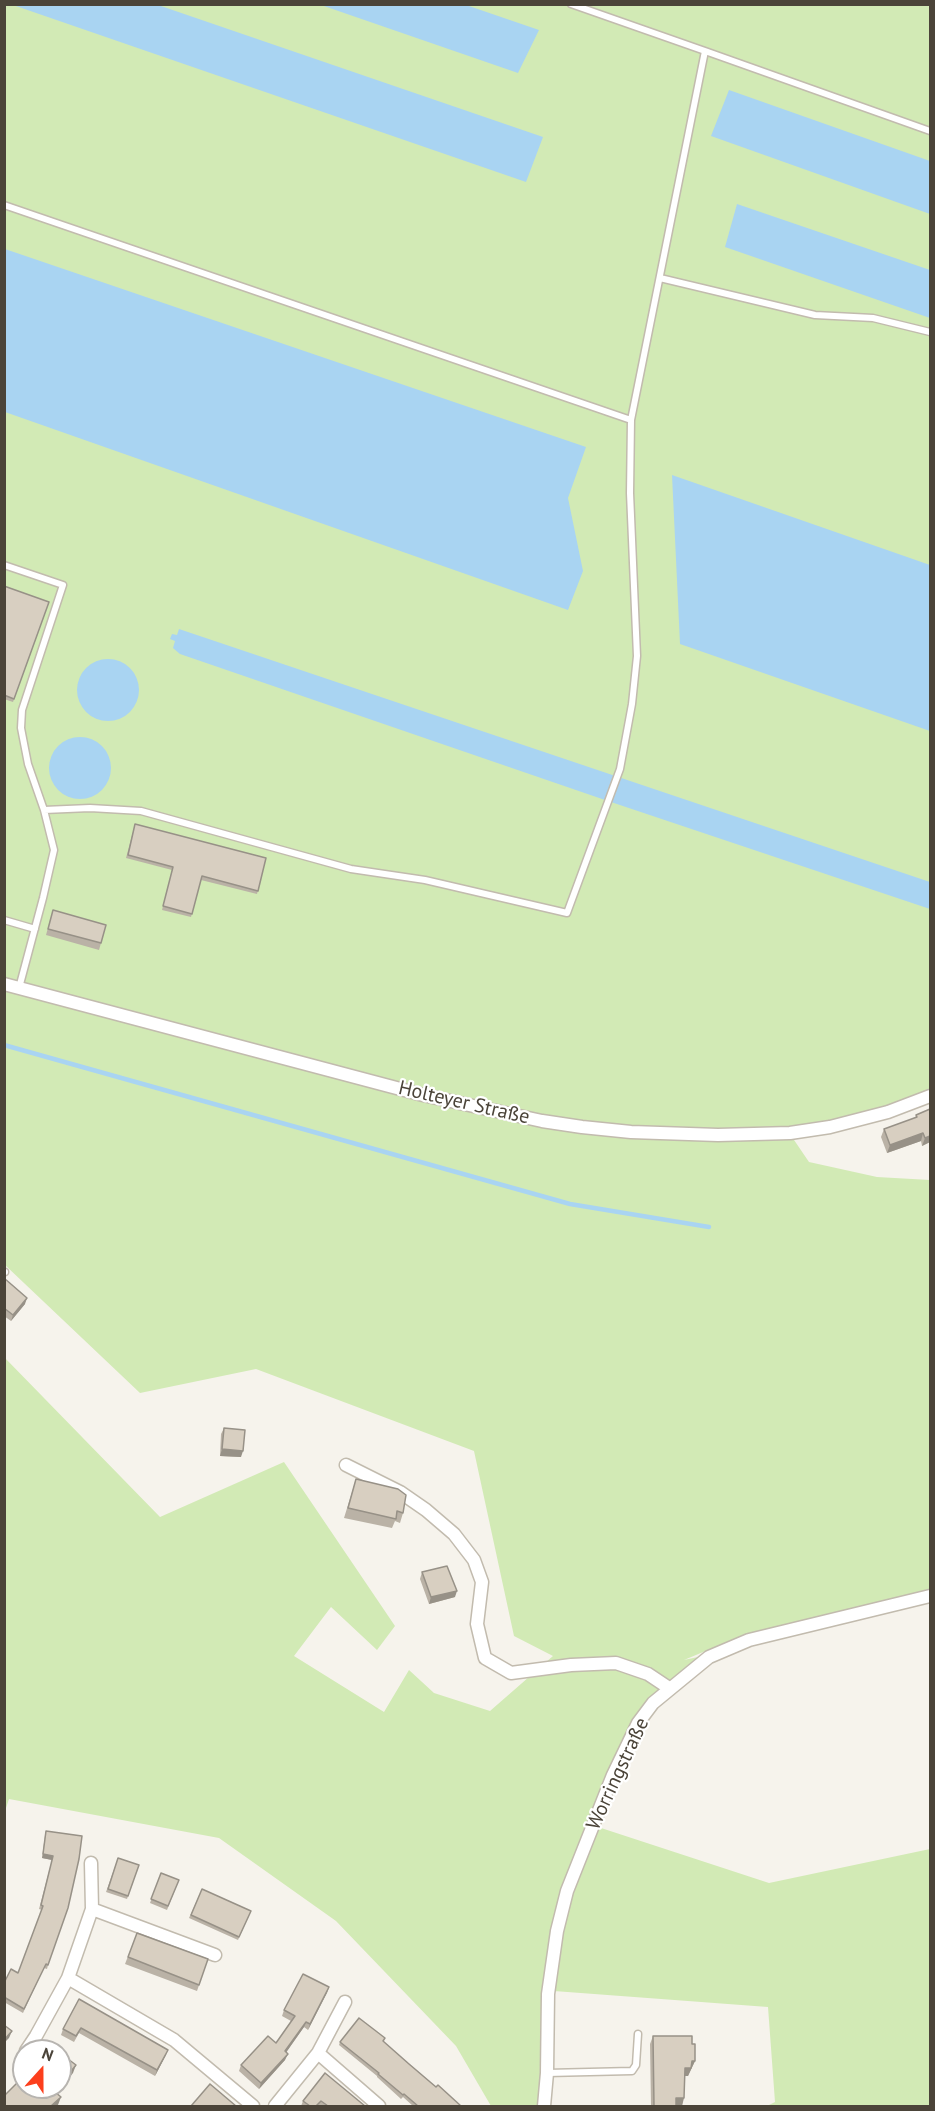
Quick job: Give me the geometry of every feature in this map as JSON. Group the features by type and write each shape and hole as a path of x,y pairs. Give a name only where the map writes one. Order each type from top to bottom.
{"street":[{"name":"Holteyer Straße","path":"4,984 423,1095 542,1121 582,1127 718,1135 790,1133 878,1115 930,1096"},
{"path":"346,1465 400,1492 426,1510 454,1534 474,1560 482,1582 477,1624 485,1658 510,1673 571,1665 616,1663 648,1674 669,1688"},
{"name":"Worringstraße","path":"544,2106 547,2073 548,1994 557,1931 567,1891 613,1775 638,1723 653,1703 709,1657 749,1640 930,1596"},
{"path":"34,2039 68,1978 92,1909 91,1863"},
{"path":"92,1909 215,1955"},
{"path":"68,1978 174,2040 253,2106"},
{"path":"275,2106 318,2054 345,2002"},
{"path":"318,2054 379,2106"}],"lane":[{"path":"571,4 930,131"},
{"path":"44,810 90,808 141,811 351,869 425,880 567,913 620,769 632,704 637,656 630,493 632,420 705,51"},
{"path":"4,205 632,420"},
{"path":"660,278 815,315 873,318 930,332"},
{"path":"4,565 63,585 22,710 21,728 28,765 44,810 54,850 19,988"},
{"path":"4,920 35,929"},
{"path":"547,2073 632,2071 636,2065 638,2034"}],"green space":[{"path":"4,5 930,5 930,1094 887,1109 790,1131 622,1126 547,1117 424,1091 5,979"},
{"path":"5,989 542,1126 792,1137 809,1162 877,1177 930,1180 930,1590 739,1637 684,1660 707,1655 654,1696 566,1890 541,2106 491,2106 456,2046 336,1921 219,1838 9,1799 5,1811 5,1358 160,1517 284,1462 395,1626 377,1650 331,1607 294,1656 384,1712 409,1670 434,1693 490,1711 553,1656 514,1636 474,1451 256,1369 140,1393 5,1265"},
{"path":"598,1827 769,1883 930,1849 930,2106 767,2106 775,2102 768,2007 554,1991 568,1892"}],"water":[{"path":"13,5 158,5 543,137 526,182"},
{"path":"321,5 466,5 539,30 518,73"},
{"path":"729,90 930,161 930,214 711,136"},
{"path":"737,204 930,270 930,318 725,247"},
{"path":"5,249 586,447 568,498 583,571 568,610 5,412"},
{"path":"672,475 930,565 930,731 680,644"},
{"path":"179,629 930,882 930,909 180,654 173,648 175,641 170,639 172,634 177,635"},
{"path":"108,659 125,664 130,668 134,673 139,690 134,707 130,712 125,716 108,721 91,716 86,712 82,707 77,690 82,673 86,668 91,664"},
{"path":"80,737 97,742 102,746 106,751 111,768 106,785 102,790 97,794 80,799 63,794 58,790 54,785 49,768 54,751 58,746 63,742"}],"building":[{"path":"4,586 49,602 14,699 4,695"},
{"path":"135,824 266,858 258,891 202,876 192,914 163,906 173,867 128,855"},
{"path":"53,910 106,925 101,943 48,929"},
{"path":"930,1109 930,1136 925,1138 923,1133 890,1145 884,1129 917,1117 916,1115"},
{"path":"4,1278 27,1298 13,1315 4,1308"},
{"path":"224,1428 245,1430 243,1451 222,1449"},
{"path":"356,1479 398,1489 406,1495 403,1513 397,1511 396,1519 348,1508"},
{"path":"447,1566 457,1591 431,1597 422,1572"},
{"path":"46,1831 82,1836 68,1908 48,1965 46,1964 24,2009 4,1997 4,1983 11,1969 18,1973 43,1906 41,1905 53,1856 43,1854"},
{"path":"118,1858 139,1865 128,1896 108,1889"},
{"path":"161,1873 179,1880 168,1906 151,1899"},
{"path":"202,1889 251,1911 239,1937 191,1915"},
{"path":"137,1933 208,1959 199,1985 128,1957"},
{"path":"303,1974 329,1987 310,2024 306,2022 285,2051 288,2054 261,2083 241,2065 268,2036 276,2043 295,2016 284,2010"},
{"path":"79,1999 168,2050 157,2070 81,2028 76,2036 63,2029"},
{"path":"359,2018 385,2038 383,2041 409,2064 436,2087 438,2085 461,2106 418,2106 340,2042"},
{"path":"4,2025 12,2031 4,2040"},
{"path":"653,2036 692,2036 692,2044 695,2044 695,2061 692,2061 691,2068 685,2068 684,2098 676,2098 676,2106 654,2106"},
{"path":"325,2073 365,2106 328,2106 321,2101 316,2106 310,2106 303,2101"},
{"path":"210,2084 236,2106 191,2106"},
{"path":"12,2088 12,2099 59,2099 51,2106 4,2106 4,2096"}],"waterway":[{"path":"4,1045 570,1204 709,1227"}]}
